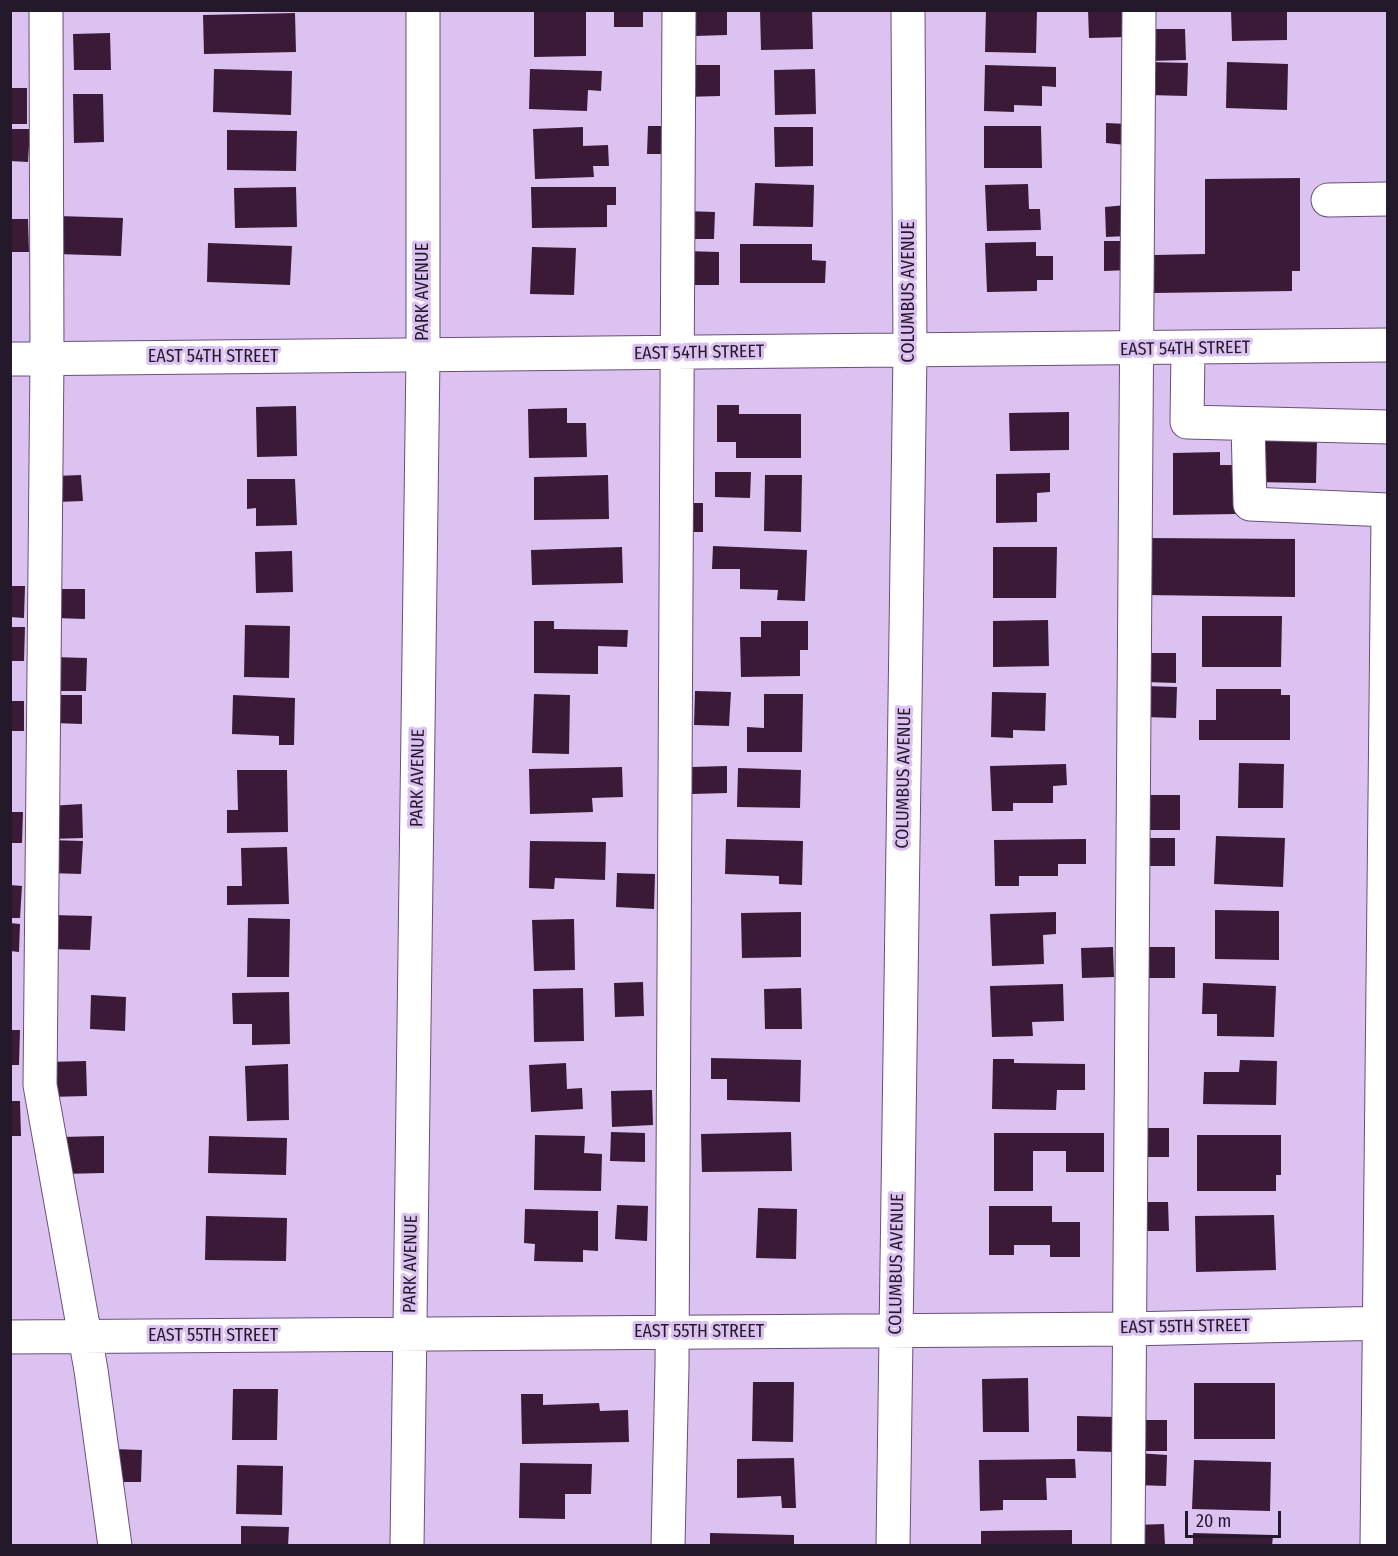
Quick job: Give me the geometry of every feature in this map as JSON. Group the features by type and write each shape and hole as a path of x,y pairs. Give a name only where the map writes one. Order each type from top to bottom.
{"street":[{"path":"46,10 47,358 40,1085 86,1337 115,1545"},
{"name":"PARK AVENUE","path":"407,1545 423,356 423,10"},
{"path":"668,1545 679,354 679,10"},
{"name":"COLUMBUS AVENUE","path":"893,1545 910,351 908,10"},
{"path":"1128,1545 1139,10"},
{"path":"1328,200 1388,199"},
{"name":"EAST 54TH STREET","path":"10,358 679,354 1388,345"},
{"path":"1188,349 1187,422 1388,427"},
{"path":"1248,424 1250,504 1388,510"},
{"path":"1377,1545 1384,1323 1388,517"},
{"name":"EAST 55TH STREET","path":"10,1337 1129,1329 1384,1323"}],"building":[{"path":"614,10 643,10 643,27 614,27"},
{"path":"695,10 727,10 727,35 695,36"},
{"path":"760,10 812,10 813,49 761,50"},
{"path":"986,10 1037,10 1036,53 985,52"},
{"path":"1088,10 1128,10 1128,37 1089,38"},
{"path":"1231,10 1287,10 1287,40 1232,41"},
{"path":"534,11 586,11 586,56 534,57"},
{"path":"295,13 296,52 204,54 203,15"},
{"path":"1148,29 1185,29 1186,60 1149,61"},
{"path":"110,33 111,70 74,70 73,34"},
{"path":"1149,62 1188,63 1187,96 1148,95"},
{"path":"1227,62 1288,64 1287,110 1226,108"},
{"path":"684,65 720,65 720,96 684,97"},
{"path":"985,65 1056,67 1056,87 1042,86 1042,106 1014,105 1014,112 984,111"},
{"path":"214,69 292,71 291,115 213,112"},
{"path":"530,69 602,71 601,91 588,90 587,111 529,109"},
{"path":"815,69 816,114 775,115 774,70"},
{"path":"10,88 27,88 27,124 10,124"},
{"path":"73,94 103,94 104,142 74,143"},
{"path":"1106,123 1127,124 1126,145 1106,143"},
{"path":"648,126 666,126 666,154 647,154"},
{"path":"984,126 1041,126 1042,168 984,168"},
{"path":"583,127 583,146 608,145 609,166 593,166 594,177 535,179 533,129"},
{"path":"774,127 813,127 813,166 775,167"},
{"path":"10,129 30,129 28,162 10,161"},
{"path":"227,130 297,131 296,171 227,170"},
{"path":"1300,178 1300,271 1292,271 1292,291 1154,293 1154,255 1205,254 1205,179"},
{"path":"755,183 814,185 813,227 753,226"},
{"path":"1028,184 1029,209 1040,209 1041,230 987,231 985,185"},
{"path":"296,187 297,227 235,228 234,188"},
{"path":"531,187 616,187 616,205 607,205 607,227 532,228"},
{"path":"1126,205 1127,236 1106,237 1105,207"},
{"path":"684,211 715,212 714,239 684,239"},
{"path":"58,216 123,218 121,256 57,254"},
{"path":"10,219 28,219 29,252 10,252"},
{"path":"1104,241 1128,241 1129,270 1104,271"},
{"path":"1036,242 1036,256 1053,256 1053,280 1037,280 1037,291 987,292 985,243"},
{"path":"208,243 292,246 290,285 207,282"},
{"path":"740,244 812,244 812,260 826,261 825,283 740,283"},
{"path":"532,247 576,248 574,295 530,294"},
{"path":"684,251 719,252 719,285 684,285"},
{"path":"717,405 739,405 739,414 801,414 801,458 736,458 736,442 717,442"},
{"path":"296,406 297,456 257,457 256,407"},
{"path":"567,408 567,423 586,423 587,457 529,458 528,409"},
{"path":"1069,412 1069,450 1010,451 1009,413"},
{"path":"1252,438 1317,440 1316,483 1251,482"},
{"path":"1220,452 1220,465 1235,465 1236,514 1173,515 1173,453"},
{"path":"715,472 751,472 750,498 715,497"},
{"path":"1050,473 1050,492 1037,493 1037,522 996,523 996,474"},
{"path":"81,475 83,501 57,502 55,476"},
{"path":"608,475 609,519 534,520 534,477"},
{"path":"765,475 802,475 801,532 764,531"},
{"path":"247,479 295,479 297,525 256,526 256,508 247,509"},
{"path":"687,503 703,503 703,532 687,532"},
{"path":"1146,538 1295,539 1295,597 1145,595"},
{"path":"713,546 807,550 805,601 777,600 778,590 740,589 740,569 712,569"},
{"path":"622,547 623,583 532,585 531,550"},
{"path":"993,547 1057,547 1056,598 993,598"},
{"path":"292,551 293,592 256,593 255,552"},
{"path":"10,586 25,586 24,618 10,617"},
{"path":"57,589 85,589 85,619 56,618"},
{"path":"1202,616 1282,616 1281,667 1202,667"},
{"path":"1048,620 1049,666 993,667 993,621"},
{"path":"534,621 554,621 554,629 628,630 627,647 598,646 598,674 534,673"},
{"path":"761,621 808,621 808,650 800,650 800,676 741,677 740,637 761,637"},
{"path":"245,625 290,626 289,678 244,677"},
{"path":"10,627 25,627 24,661 10,661"},
{"path":"1146,653 1176,653 1176,683 1145,682"},
{"path":"53,657 87,658 86,691 52,691"},
{"path":"1145,686 1177,687 1176,718 1145,717"},
{"path":"1216,689 1281,689 1281,695 1290,695 1290,740 1199,740 1199,720 1216,720"},
{"path":"695,691 731,692 729,726 694,725"},
{"path":"992,692 1046,693 1045,731 1013,730 1013,738 991,737"},
{"path":"534,694 570,695 569,754 532,753"},
{"path":"764,694 803,694 802,752 747,752 747,727 764,728"},
{"path":"53,695 82,695 82,724 53,723"},
{"path":"233,695 295,698 294,745 279,745 279,736 232,734"},
{"path":"10,701 24,701 24,731 10,731"},
{"path":"1239,763 1284,764 1283,808 1238,808"},
{"path":"1066,764 1067,785 1053,786 1053,803 1013,803 1013,811 992,811 990,766"},
{"path":"727,766 727,793 692,794 692,767"},
{"path":"622,767 623,797 592,798 593,812 530,814 529,769"},
{"path":"738,768 801,770 800,808 737,807"},
{"path":"237,770 287,770 288,832 227,833 227,810 238,810"},
{"path":"1148,795 1180,795 1180,830 1148,830"},
{"path":"82,804 83,838 50,839 49,806"},
{"path":"10,812 23,812 22,843 10,843"},
{"path":"1216,836 1285,838 1283,887 1214,884"},
{"path":"1149,838 1175,838 1175,866 1149,866"},
{"path":"726,839 803,841 802,885 779,884 779,876 725,874"},
{"path":"1086,839 1086,864 1058,864 1058,876 1019,876 1019,886 995,886 994,840"},
{"path":"50,840 83,841 81,874 49,873"},
{"path":"530,841 606,842 605,880 555,878 554,889 529,888"},
{"path":"287,847 289,904 227,905 227,886 242,886 241,848"},
{"path":"617,873 655,874 654,909 616,907"},
{"path":"10,885 22,886 20,918 10,918"},
{"path":"1215,910 1279,911 1279,960 1215,959"},
{"path":"801,912 801,957 742,958 741,913"},
{"path":"1056,912 1056,934 1043,935 1044,964 992,966 990,914"},
{"path":"52,915 92,916 90,950 50,949"},
{"path":"248,918 290,919 289,977 247,977"},
{"path":"574,919 575,970 534,971 532,920"},
{"path":"10,923 20,924 19,952 10,951"},
{"path":"1113,947 1114,977 1082,978 1081,948"},
{"path":"1145,947 1175,947 1175,978 1145,978"},
{"path":"643,982 644,1016 615,1017 614,983"},
{"path":"1203,983 1276,986 1274,1037 1217,1036 1217,1014 1202,1014"},
{"path":"1063,984 1064,1021 1032,1022 1033,1036 992,1037 990,986"},
{"path":"583,988 584,1041 534,1042 533,989"},
{"path":"801,988 802,1029 765,1029 764,989"},
{"path":"289,992 290,1044 252,1045 252,1024 233,1024 232,993"},
{"path":"91,995 126,997 125,1031 90,1029"},
{"path":"10,1030 20,1030 19,1065 10,1065"},
{"path":"711,1058 801,1060 800,1102 727,1100 727,1079 711,1079"},
{"path":"993,1059 1014,1059 1014,1063 1085,1064 1085,1090 1057,1090 1056,1110 992,1109"},
{"path":"1240,1060 1277,1061 1276,1105 1203,1104 1204,1072 1239,1072"},
{"path":"86,1061 87,1096 49,1097 47,1062"},
{"path":"566,1063 567,1089 582,1088 583,1109 531,1112 529,1065"},
{"path":"288,1064 289,1120 247,1121 245,1066"},
{"path":"652,1090 653,1125 612,1127 611,1091"},
{"path":"10,1101 20,1101 21,1136 10,1136"},
{"path":"1140,1128 1169,1128 1169,1157 1140,1157"},
{"path":"611,1132 645,1133 645,1162 610,1161"},
{"path":"791,1132 792,1171 702,1172 701,1134"},
{"path":"994,1133 1104,1133 1104,1172 1066,1172 1066,1151 1033,1151 1033,1191 994,1191"},
{"path":"535,1135 585,1136 584,1153 602,1154 601,1191 534,1190"},
{"path":"1197,1135 1281,1135 1281,1175 1276,1175 1276,1191 1197,1191"},
{"path":"104,1136 104,1173 62,1174 61,1137"},
{"path":"209,1136 287,1138 286,1175 208,1173"},
{"path":"1139,1202 1168,1202 1169,1231 1139,1231"},
{"path":"617,1205 648,1206 647,1241 615,1239"},
{"path":"989,1206 1052,1206 1052,1222 1080,1222 1080,1257 1050,1257 1050,1245 1014,1245 1014,1255 989,1255"},
{"path":"758,1208 797,1209 796,1259 756,1258"},
{"path":"525,1209 598,1211 598,1251 583,1250 583,1262 534,1261 535,1244 524,1243"},
{"path":"1274,1215 1276,1270 1196,1272 1195,1216"},
{"path":"206,1216 287,1218 286,1261 205,1260"},
{"path":"1028,1378 1029,1432 983,1432 982,1379"},
{"path":"753,1382 794,1382 793,1442 752,1441"},
{"path":"1194,1383 1275,1383 1275,1439 1194,1439"},
{"path":"233,1389 278,1389 277,1440 232,1440"},
{"path":"521,1394 543,1394 543,1405 599,1403 600,1411 628,1410 629,1442 522,1444"},
{"path":"1077,1416 1115,1417 1115,1452 1077,1451"},
{"path":"1136,1420 1167,1420 1167,1451 1135,1451"},
{"path":"113,1449 142,1450 141,1482 112,1482"},
{"path":"1137,1453 1167,1455 1166,1486 1136,1485"},
{"path":"794,1458 796,1508 782,1508 781,1496 737,1498 737,1459"},
{"path":"1075,1459 1076,1478 1046,1478 1047,1500 1003,1500 1003,1510 980,1511 979,1460"},
{"path":"1194,1460 1271,1462 1270,1511 1192,1509"},
{"path":"520,1463 592,1464 591,1494 565,1494 565,1519 519,1518"},
{"path":"237,1465 283,1466 282,1515 236,1514"},
{"path":"1164,1524 1165,1546 1135,1546 1135,1525"},
{"path":"241,1526 289,1527 288,1546 241,1546"},
{"path":"1072,1530 1072,1546 981,1546 981,1531"},
{"path":"710,1533 794,1535 794,1546 710,1546"},
{"path":"1193,1533 1273,1535 1272,1546 1193,1546"}]}
